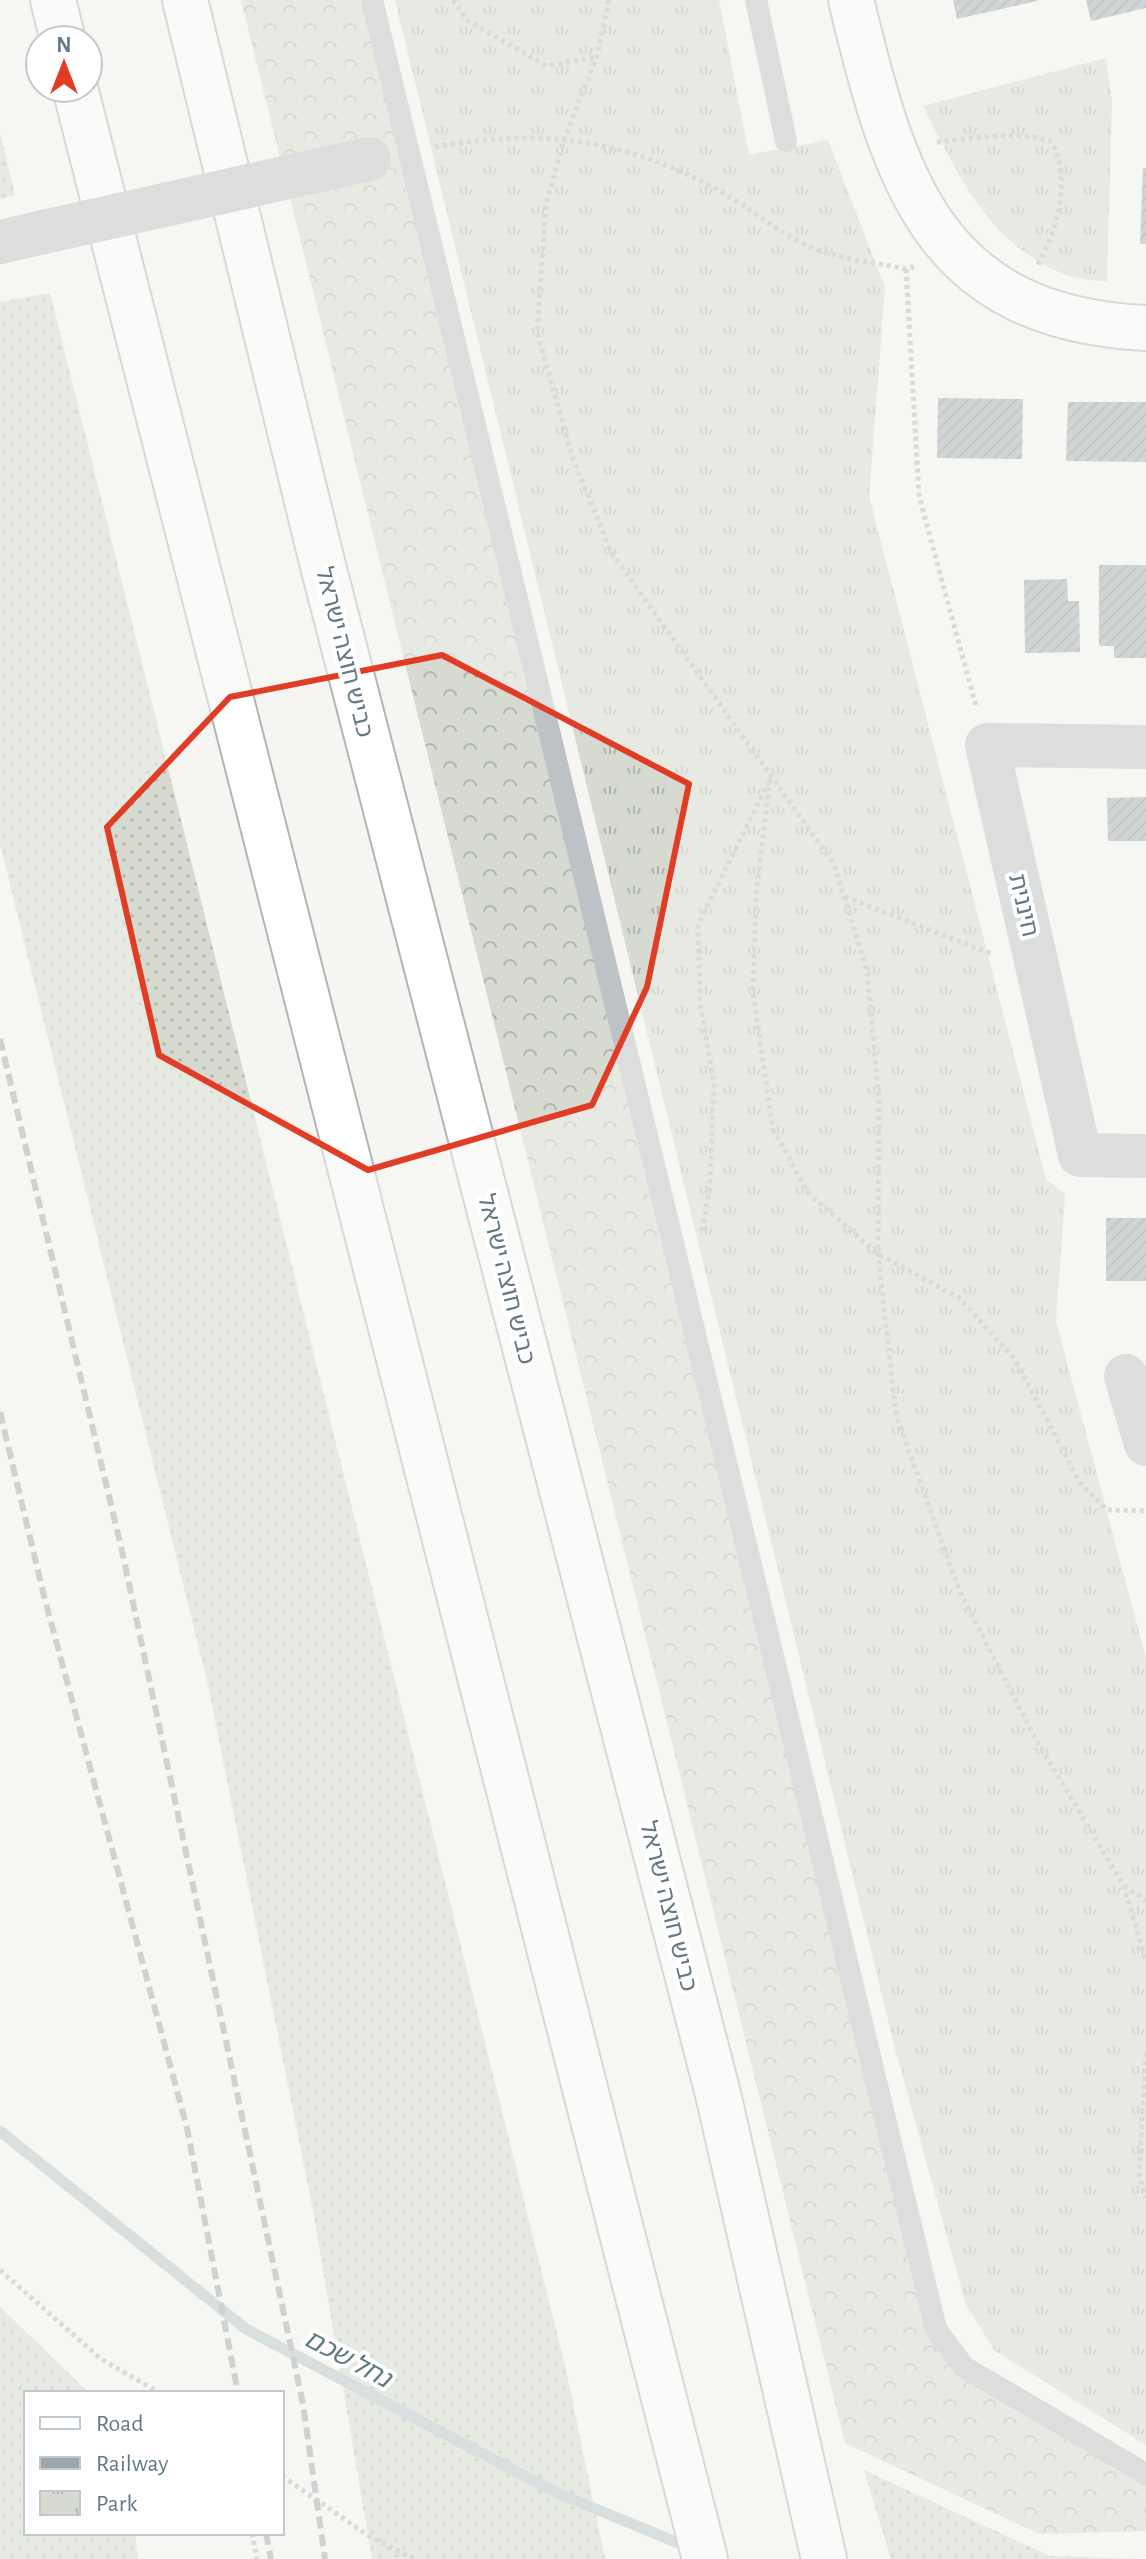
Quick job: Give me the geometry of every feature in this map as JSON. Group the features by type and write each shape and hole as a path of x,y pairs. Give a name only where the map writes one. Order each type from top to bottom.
{"main road":[{"path":"53,0 59,24"},
{"name":"כביש חוצה ישראל","path":"185,0 321,558 718,2094 824,2559"},
{"path":"851,0 873,92 892,146 931,227 955,255 997,287 1075,318 1113,326 1146,328"},
{"path":"79,104 705,2559"}],"street":[{"path":"0,242 389,155"},
{"path":"987,745 1146,747"},
{"name":"חיננית","path":"987,745 1080,1155 1146,1156"},
{"path":"1126,1376 1146,1444"}],"lane":[{"path":"372,0 389,155 936,2329 964,2367 1146,2474"},
{"path":"756,0 786,141"}],"path":[{"path":"453,0 468,21 547,66 597,56"},
{"path":"609,0 597,56 565,137 546,205 537,332 572,456 611,552 687,653 770,778 834,864 867,971 879,1099 878,1254 896,1415 959,1590 1034,1736 1124,1886 1146,1962"},
{"path":"892,146 1005,136 1037,136 1052,142 1062,162 1062,187 1049,245 1021,297"},
{"path":"389,155 490,137 565,137 634,154 716,189 808,246 906,269 955,255"},
{"path":"906,269 919,496 987,745"},
{"path":"702,1241 710,1180 714,1083 700,1003 698,925 770,778"},
{"path":"770,778 756,896 753,993 773,1129 809,1194 878,1254 958,1297 1014,1358 1080,1483 1107,1510 1146,1511"},
{"path":"844,896 981,952 1037,963"},
{"path":"1124,1886 1146,1901"},
{"path":"1146,2053 1139,2174 1146,2198"},
{"path":"0,2270 101,2359 157,2391"},
{"path":"284,2477 369,2536 414,2559"},
{"path":"252,2535 257,2559"}],"highlighted area":[{"path":"442,655 689,784 647,987 592,1105 368,1170 159,1055 107,827 230,697"}],"green space":[{"path":"241,0 372,0 936,2329 964,2367 1146,2474 1146,2531 1039,2534 845,2443"},
{"path":"395,0 719,0 749,155 828,140 885,287 869,496 1046,1179 1065,1194 1056,1321 1146,1658 1146,2445 995,2351 966,2305 895,2049"},
{"path":"1106,58 1112,101 1107,282 1064,274 1038,261 995,226 963,181 923,106"},
{"path":"0,132 15,195 0,199"},
{"path":"50,293 565,2365 605,2559 372,2559 313,2211 208,1685 0,844 0,302"},
{"path":"0,2307 87,2391 24,2391 24,2535 135,2535 138,2559 0,2559"},
{"path":"864,2470 1050,2556 1139,2559 891,2559"}],"building":[{"path":"953,0 1037,0 1037,1 957,19"},
{"path":"1086,0 1146,0 1146,8 1091,21"},
{"path":"1143,168 1146,168 1146,244 1140,244"},
{"path":"938,398 1023,399 1022,459 937,458"},
{"path":"1068,402 1146,402 1146,462 1066,461"},
{"path":"1099,565 1146,565 1146,658 1114,658 1114,646 1099,646"},
{"path":"1067,579 1068,601 1079,601 1080,652 1025,653 1024,580"},
{"path":"1146,797 1146,841 1108,841 1107,798"},
{"path":"1106,1218 1146,1218 1146,1281 1106,1281"}],"waterway":[{"name":"נחל שכם","path":"0,2131 246,2329 555,2492 690,2548"}],"railway":[{"path":"0,1039 122,1551 303,2404 325,2559"},
{"path":"0,1412 44,1596 187,2128 238,2391"},
{"path":"266,2535 271,2559"}]}
